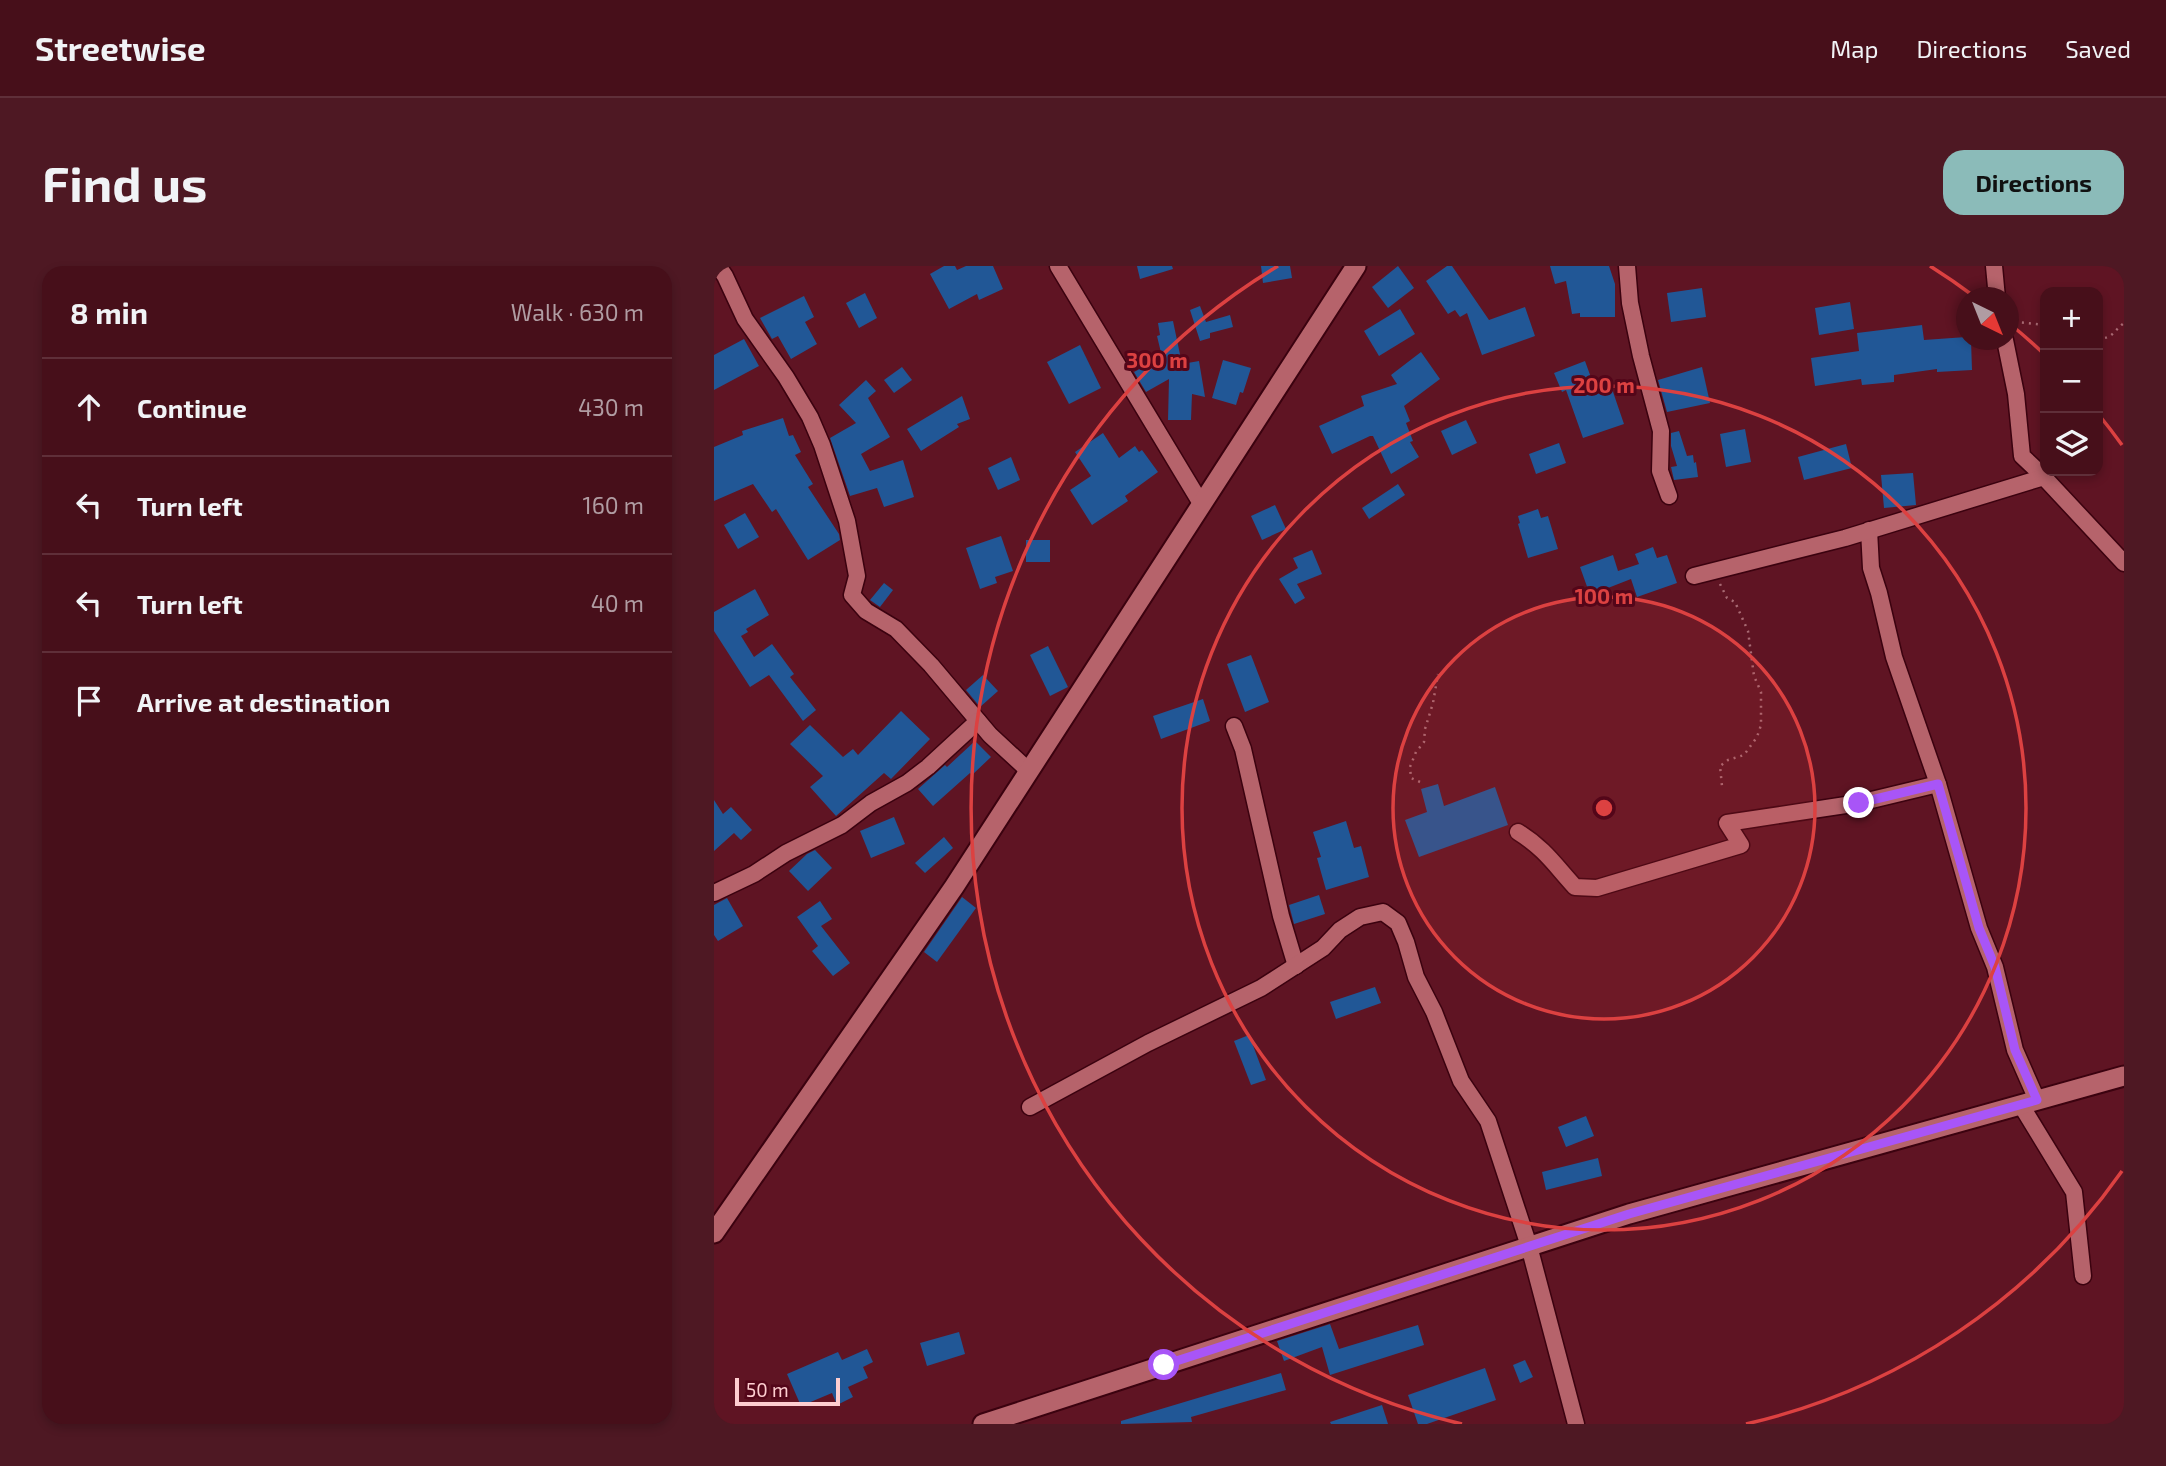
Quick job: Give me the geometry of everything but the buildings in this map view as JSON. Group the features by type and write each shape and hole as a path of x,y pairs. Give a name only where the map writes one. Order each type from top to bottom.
{"street":[{"path":"718,266 745,319 786,377 810,417 822,445 847,521 857,576 852,595 866,611 896,629 931,664 990,735 1029,771"},
{"path":"1058,266 1202,505"},
{"path":"714,1233 954,887 1356,266"},
{"path":"1627,266 1630,303 1661,431 1660,471 1669,496"},
{"path":"1994,266 1996,287"},
{"path":"2007,350 2016,394 2022,456 2124,563"},
{"path":"1694,576 1869,530 2044,477"},
{"path":"1869,530 1871,568 1894,657 1938,784 1979,928 1995,967 2029,1102 2074,1192 2083,1276"},
{"path":"714,893 842,825 871,803 907,783 978,721"},
{"path":"1234,726 1243,749 1281,916 1296,967"},
{"path":"1518,832 1536,843 1575,887 1597,888 1741,845 1727,823 1859,803 1938,784"},
{"path":"1030,1107 1147,1043 1261,988 1296,967 1360,917 1383,912 1398,923 1416,977 1434,1012 1461,1081 1488,1121 1529,1246 1576,1424"},
{"path":"983,1424 1629,1214 2124,1076"}],"path":[{"path":"2019,322 2040,324"},
{"path":"2103,339 2113,335 2124,323"},
{"path":"1712,573 1727,598 1735,602 1739,609 1748,631 1754,676 1761,692 1761,725 1757,737 1744,755 1728,760 1720,766 1722,786"},
{"path":"1420,782 1410,778 1410,767 1424,742 1438,674"}],"route":[{"path":"1164,1365 1629,1214 2037,1100 2015,1050 1995,967 1979,928 1938,784 1859,803"}]}
